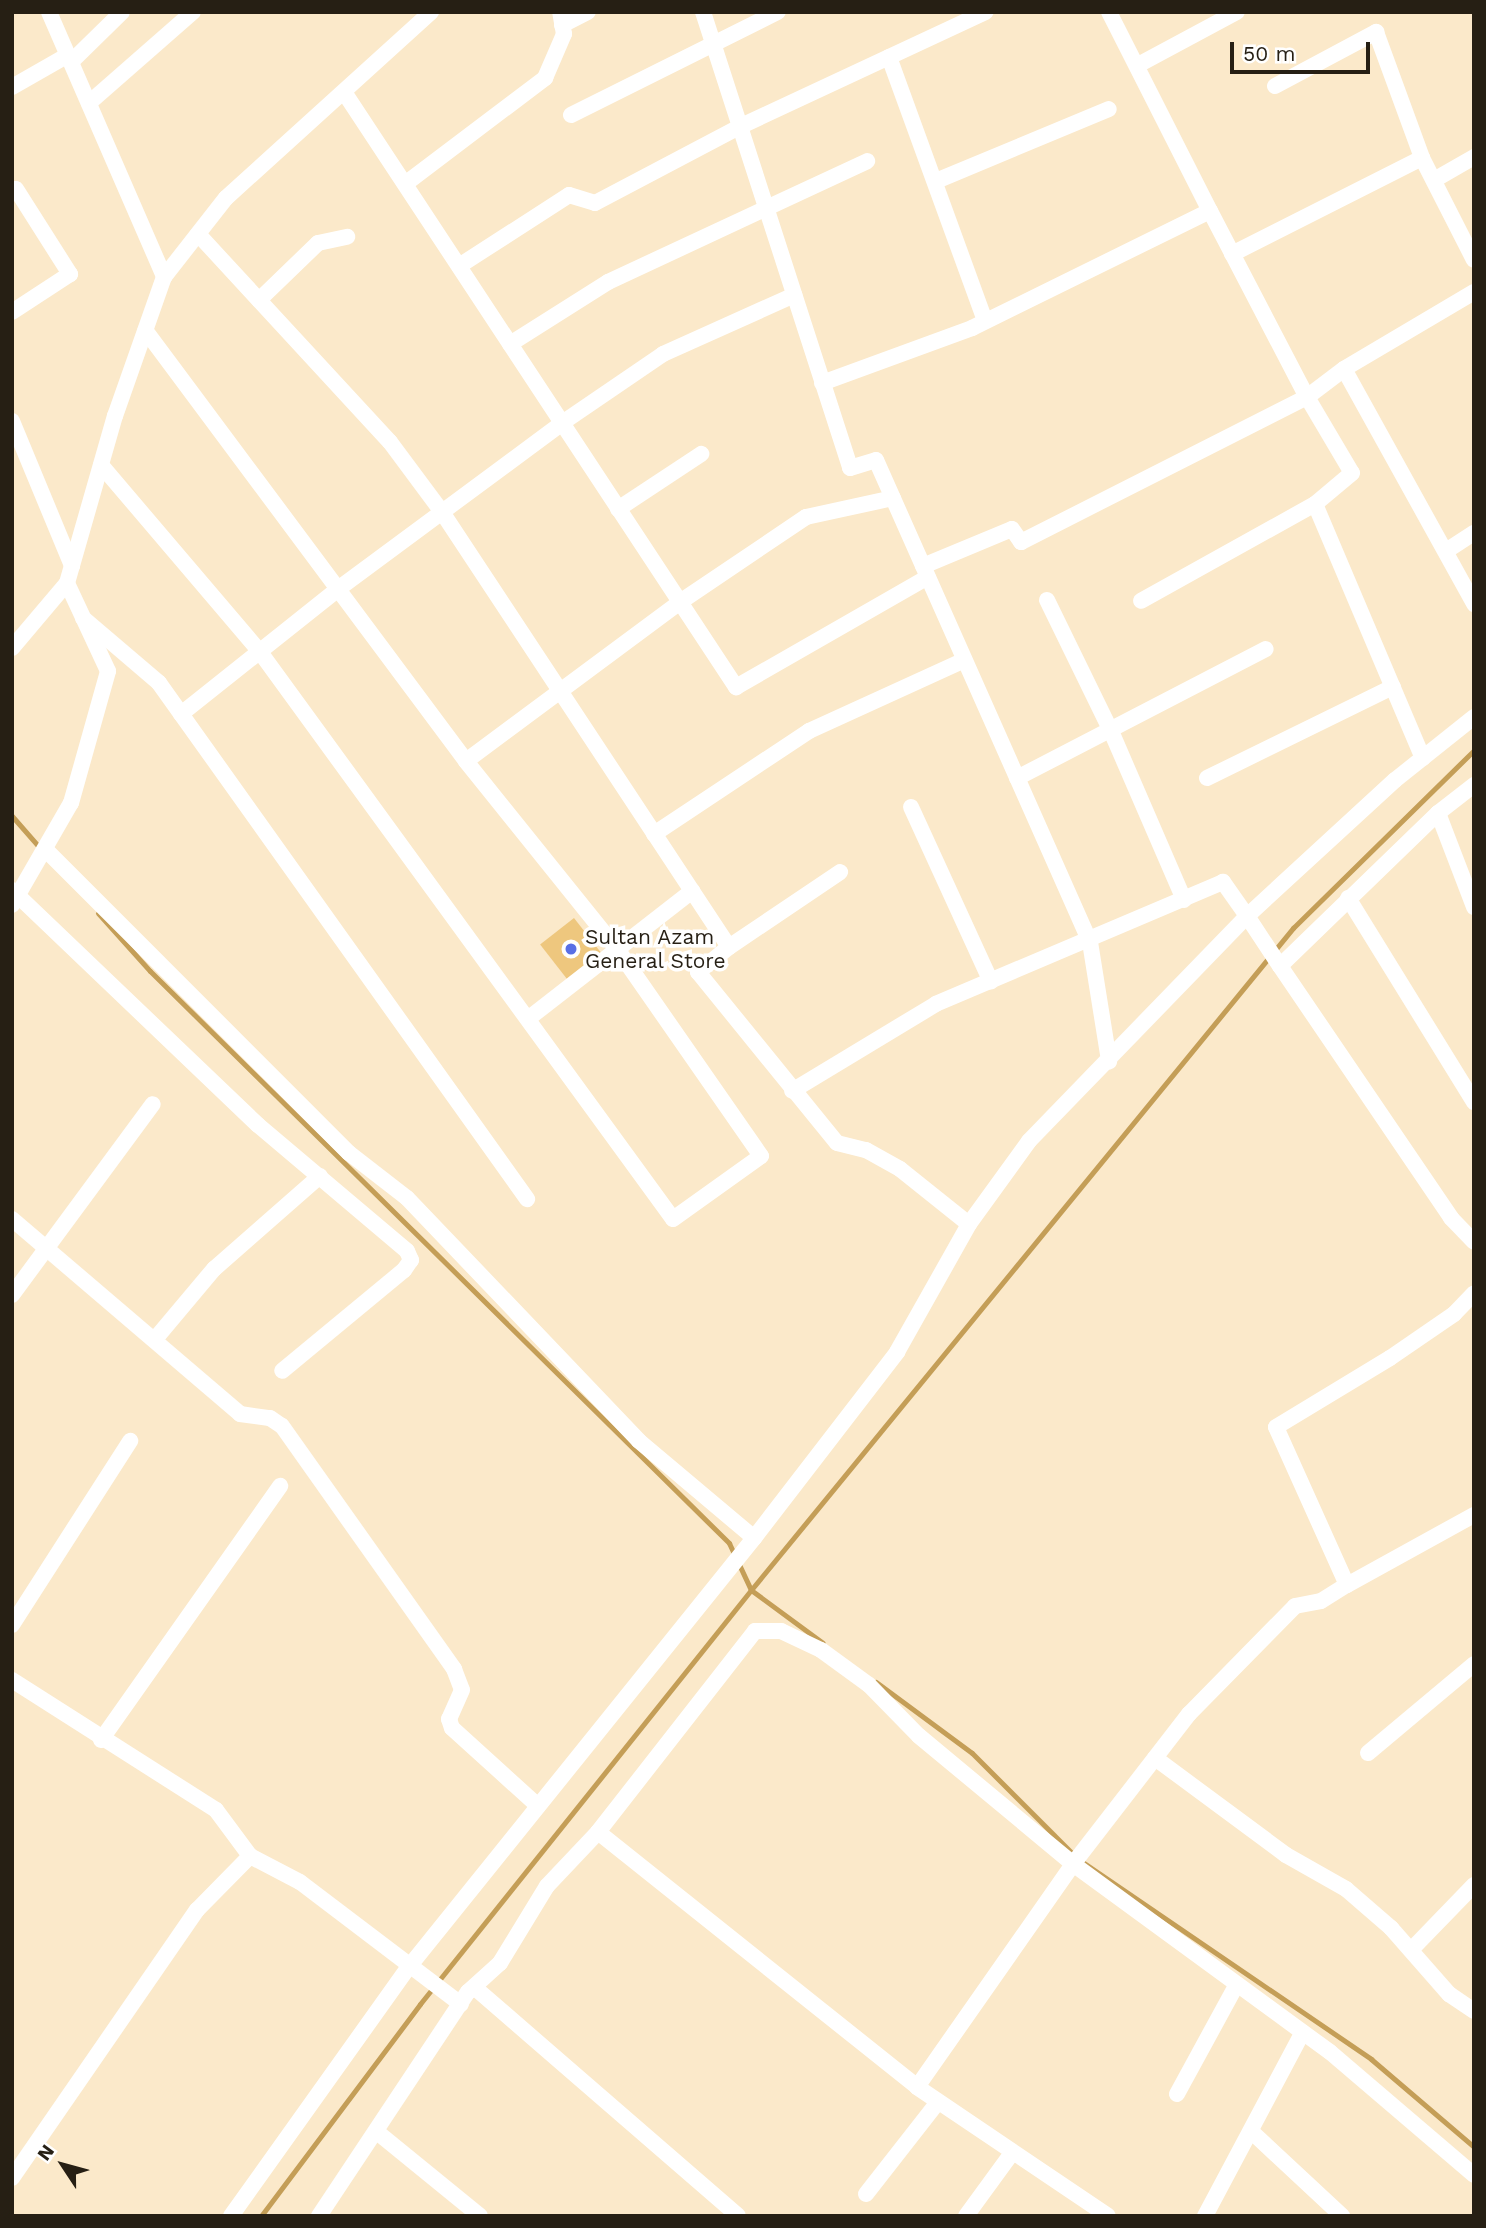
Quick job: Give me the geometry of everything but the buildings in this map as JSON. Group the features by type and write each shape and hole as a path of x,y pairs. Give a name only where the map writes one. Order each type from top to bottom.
{"street":[{"path":"12,87 69,58 122,12"},
{"path":"89,103 193,12"},
{"path":"12,648 67,583 101,466 164,277 226,198 431,12"},
{"path":"405,184 545,78 564,34 561,18 588,12"},
{"path":"703,12 850,468 876,460 1090,942 1109,1060"},
{"path":"571,115 778,12"},
{"path":"458,266 569,195 595,203 739,127 986,12"},
{"path":"1109,12 1307,397 1352,473 1315,503 1141,601"},
{"path":"1138,65 1237,12"},
{"path":"54,15 69,58 164,277"},
{"path":"1275,86 1376,32 1422,158 1474,261"},
{"path":"889,57 985,321"},
{"path":"344,92 736,687 926,572 1012,530 1021,542 1307,397 1344,369 1474,292"},
{"path":"936,181 1109,109"},
{"path":"1434,180 1474,157"},
{"path":"1232,254 1422,158"},
{"path":"510,344 608,282 867,161"},
{"path":"12,191 16,189 71,274 12,312"},
{"path":"822,383 985,321 1210,211"},
{"path":"198,234 390,442 442,512 729,947"},
{"path":"259,300 318,243 347,237"},
{"path":"181,714 338,589 562,423 663,354 794,295"},
{"path":"101,466 260,652 674,1219 761,1156 617,949 466,761 145,330"},
{"path":"1344,369 1474,604"},
{"path":"12,421 72,566"},
{"path":"618,509 701,454"},
{"path":"466,761 680,602 806,517 893,498"},
{"path":"1315,503 1423,758"},
{"path":"1446,551 1474,533"},
{"path":"67,583 108,671 71,803 14,896 248,1116 400,1243 411,1260 389,1284 282,1371"},
{"path":"1047,600 1111,731 1184,900"},
{"path":"83,618 159,683 527,1199"},
{"path":"1017,778 1266,649"},
{"path":"654,834 809,731 965,660"},
{"path":"1207,778 1393,687"},
{"path":"231,2216 408,1968 754,1538 897,1352 969,1224 1030,1141 1109,1060 1423,758 1474,717"},
{"path":"1278,962 1438,813 1474,785"},
{"path":"911,807 991,982"},
{"path":"1438,813 1474,907"},
{"path":"45,849 349,1153 407,1198 639,1441 754,1538"},
{"path":"840,872 729,947 698,972 792,1091 837,1143 866,1150 900,1169 969,1224"},
{"path":"792,1091 936,1004 1090,942 1223,883 1451,1218 1474,1242"},
{"path":"529,1018 692,891"},
{"path":"1348,898 1474,1102"},
{"path":"12,1296 153,1104"},
{"path":"156,1338 214,1269 320,1176"},
{"path":"12,1220 49,1247 240,1413 270,1418 282,1426 454,1669 462,1690 449,1719 452,1728 538,1806"},
{"path":"1347,1585 1276,1427 1390,1359 1454,1314 1474,1293"},
{"path":"12,1625 130,1441"},
{"path":"101,1740 279,1486"},
{"path":"917,2087 1073,1864 1189,1714 1295,1606 1321,1601 1474,1515"},
{"path":"319,2216 377,2132 457,2001 500,1963 547,1886 598,1832 755,1631 781,1631 821,1650 869,1685 919,1736 1073,1864 1303,2032 1474,2175"},
{"path":"1368,1753 1474,1664"},
{"path":"12,1680 101,1740 216,1810 250,1856 300,1882 408,1968 457,2001"},
{"path":"1155,1758 1286,1855 1346,1889 1411,1950 1449,1994 1474,2011"},
{"path":"598,1832 917,2087 1108,2216"},
{"path":"12,2178 197,1910 250,1856"},
{"path":"1411,1950 1474,1885"},
{"path":"1177,2094 1237,1984"},
{"path":"474,1987 738,2216"},
{"path":"1205,2216 1253,2133 1303,2032"},
{"path":"866,2194 937,2102"},
{"path":"377,2132 480,2216"},
{"path":"1253,2133 1342,2216"},
{"path":"966,2216 1012,2153"}],"waterway":[{"path":"261,2216 420,2004 751,1590 1293,928 1474,750"},
{"path":"12,816 40,848"},
{"path":"98,913 150,971 729,1543 751,1590 823,1643"},
{"path":"876,1682 972,1753 1076,1857"},
{"path":"1084,1863 1371,2059 1474,2147"}],"place":[{"name":"Sultan Azam General Store","path":"571,949"}]}
